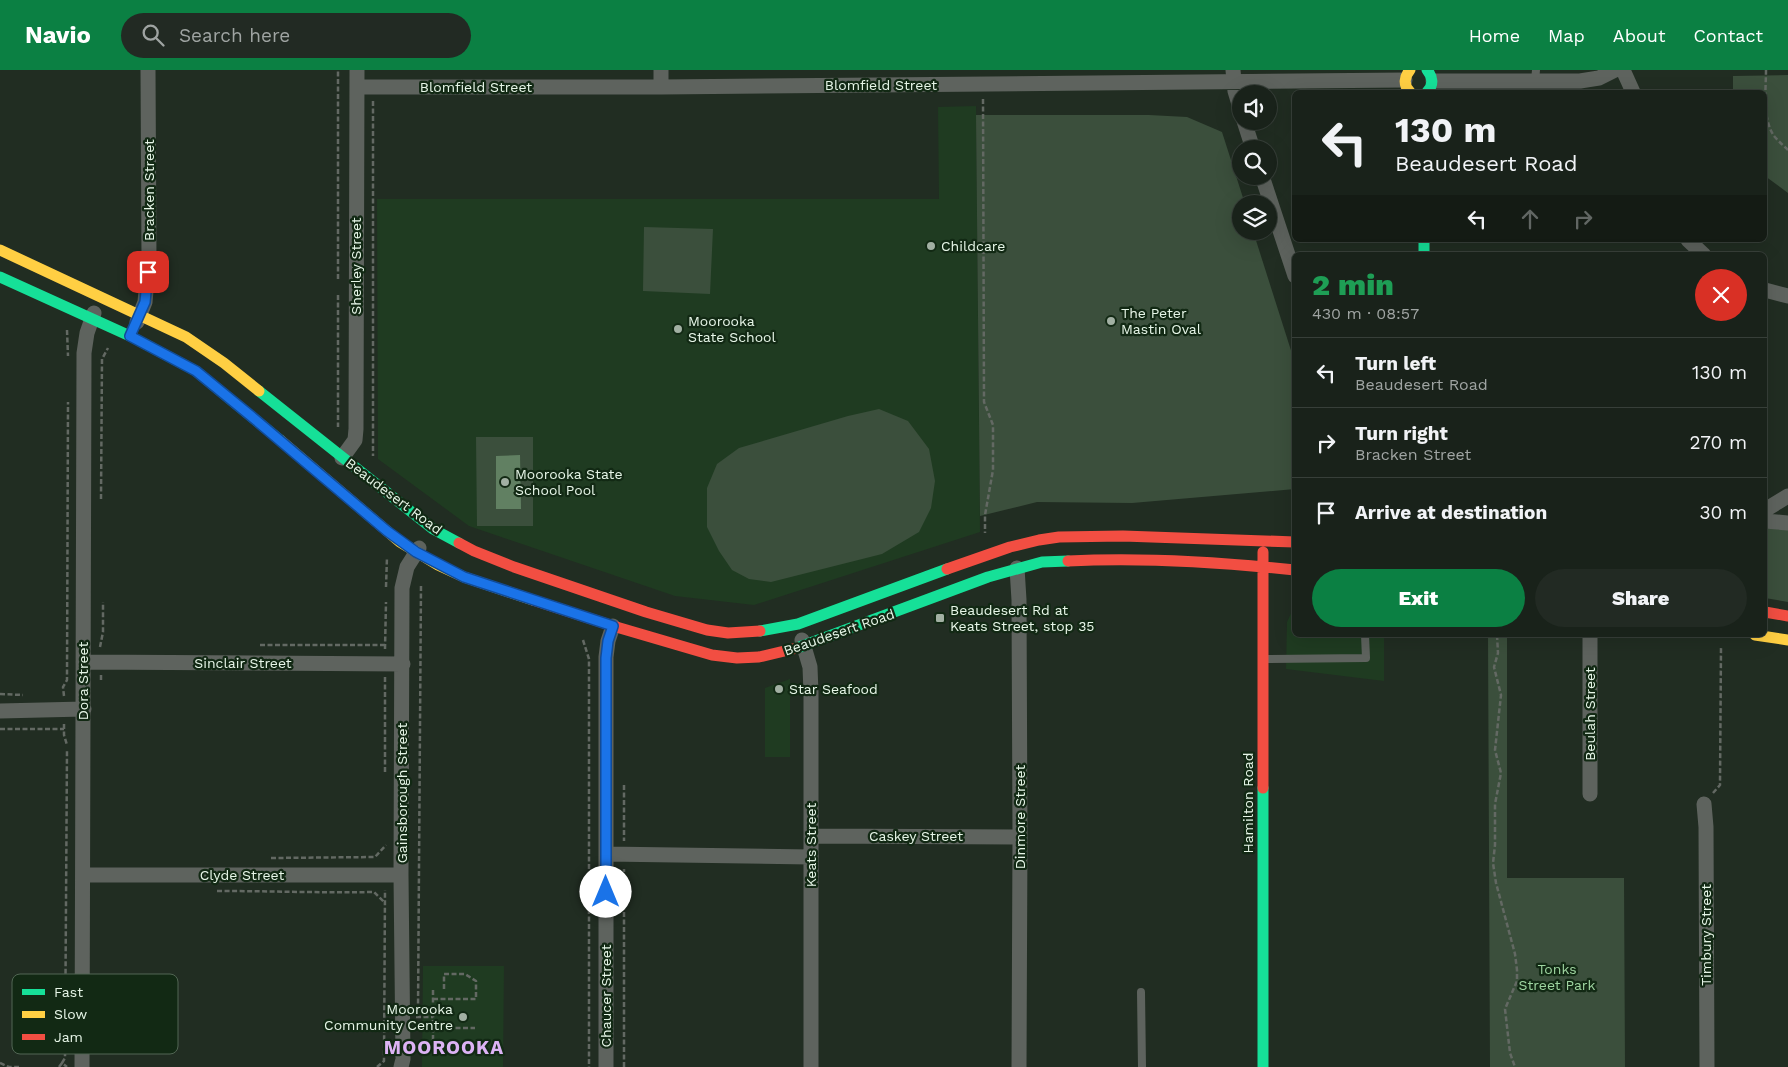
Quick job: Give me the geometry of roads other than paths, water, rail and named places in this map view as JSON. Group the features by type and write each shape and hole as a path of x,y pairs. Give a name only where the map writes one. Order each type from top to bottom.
{"main road":[{"name":"Beaudesert Road","path":"0,250 186,337 224,363 433,528 474,551 514,567 687,624 728,633 772,630 798,624 1010,546 1059,536 1292,542"},
{"name":"Beaudesert Road","path":"0,278 130,336 196,371 387,531 416,552 464,577 613,626 712,655 737,658 759,657 804,646 1017,568 1042,562 1100,559 1263,565 1292,570"},
{"name":"Hamilton Road","path":"1262,1067 1263,540"},
{"path":"1767,612 1788,616"},
{"path":"1767,637 1788,640"}],"street":[{"name":"Bracken Street","path":"130,336 145,302 149,257 148,70"},
{"name":"Sherley Street","path":"342,458 355,440 356,429 358,70"},
{"path":"661,70 661,86"},
{"path":"1429,81 1536,75 1591,80 1615,70"},
{"path":"1623,70 1632,90"},
{"name":"Blomfield Street","path":"358,87 661,86 856,77 983,84 1233,76 1408,81"},
{"path":"1265,185 1292,267"},
{"path":"1690,242 1701,252"},
{"path":"1767,291 1788,296"},
{"name":"Dora Street","path":"82,974 84,353 91,320 101,298"},
{"path":"1767,509 1788,496"},
{"path":"1767,521 1788,523"},
{"name":"Gainsborough Street","path":"401,1067 403,1059 401,875 402,588 407,567 433,528"},
{"name":"Dinmore Street","path":"1017,568 1020,600 1019,1067"},
{"name":"Keats Street","path":"798,624 810,667 812,693 811,1067"},
{"name":"Chaucer Street","path":"606,1067 606,658 608,641 613,626"},
{"name":"Beulah Street","path":"1590,637 1590,794"},
{"name":"Sinclair Street","path":"83,662 403,664"},
{"path":"0,711 84,709"},
{"name":"Timbury Street","path":"1704,804 1706,827 1707,1067"},
{"name":"Caskey Street","path":"812,836 1020,837"},
{"path":"606,854 811,857"},
{"name":"Clyde Street","path":"83,875 401,875"},
{"name":"Dora Street","path":"82,1054 82,1067"}],"lane":[{"path":"1263,660 1366,658 1366,637"},
{"path":"1141,992 1142,1067"}],"place":[{"name":"Childcare","path":"931,246"},
{"name":"The Peter Mastin Oval","path":"1111,321"},
{"name":"Moorooka State School","path":"678,329"},
{"name":"Moorooka State School Pool","path":"505,482"},
{"name":"Beaudesert Rd at Keats Street, stop 35","path":"940,618"},
{"name":"Star Seafood","path":"779,689"},
{"name":"Moorooka Community Centre","path":"463,1017"}],"district":[{"name":"MOOROOKA","path":"444,1047"}],"park label":[{"name":"Tonks Street Park","path":"1557,978"}]}
